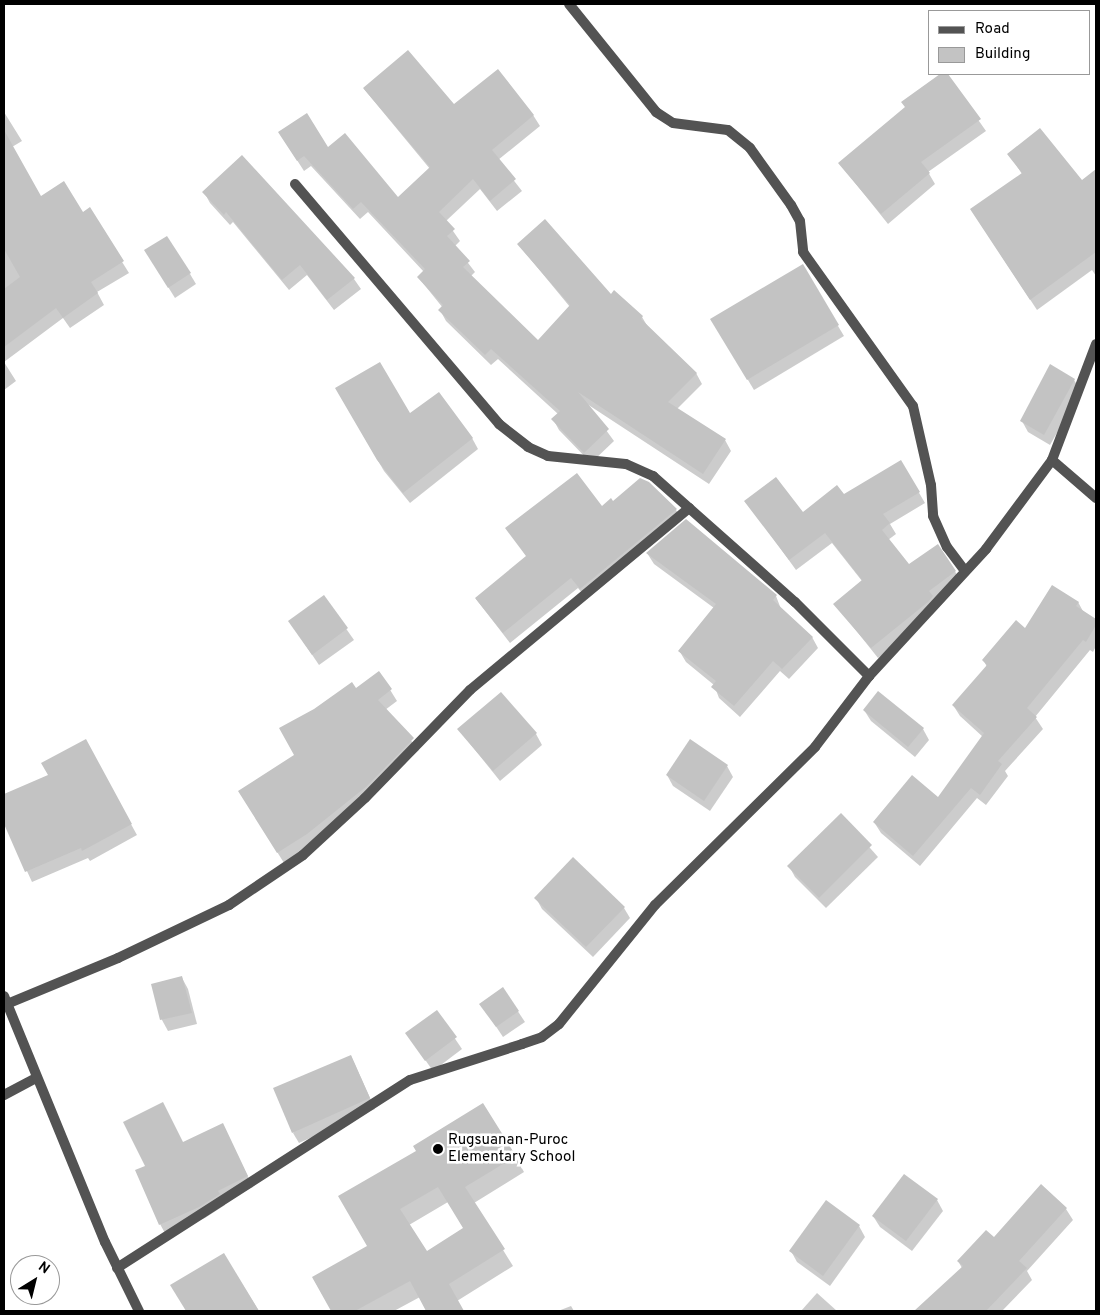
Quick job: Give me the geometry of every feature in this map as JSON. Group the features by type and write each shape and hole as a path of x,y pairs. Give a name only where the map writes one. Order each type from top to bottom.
{"street":[{"path":"569,4 656,112 674,123 728,130 750,148 791,205 800,222 803,252 913,406 931,485 933,516 943,540 964,571"},
{"path":"295,184 499,424 528,447 548,456 626,464 642,469 795,602 869,676"},
{"path":"117,1268 410,1080 542,1037 559,1024 655,905 815,747 869,676 986,549 1052,460 1096,344"},
{"path":"1052,460 1096,498"},
{"path":"139,1311 117,1268 36,1078 6,1000 118,958 229,905 303,855 365,798 470,690 689,508"},
{"path":"4,1095 36,1078"}],"building":[{"path":"408,50 454,104 498,69 534,115 492,150 516,179 490,201 473,179 439,212 455,229 447,236 470,261 463,267 538,340 570,305 517,244 545,219 611,294 614,290 643,316 641,319 697,373 668,402 726,439 703,474 578,392 609,429 584,453 551,419 560,411 491,349 485,355 438,310 443,305 417,277 425,269 361,202 353,209 304,156 297,161 278,132 307,113 328,147 345,133 398,197 430,167 363,88"},
{"path":"939,75 949,75 981,119 921,162 930,173 881,214 838,163 905,107 901,102"},
{"path":"1040,128 1082,180 1096,169 1096,252 1030,300 970,209 1022,173 1007,154"},
{"path":"4,130 41,196 64,181 83,212 90,207 124,261 91,282 98,293 63,318 56,308 4,347 4,289 20,277 4,249"},
{"path":"242,155 355,278 327,300 300,265 282,280 226,212 224,215 202,192"},
{"path":"167,236 191,273 168,288 144,250"},
{"path":"803,264 839,325 747,380 710,319"},
{"path":"380,362 410,413 439,392 473,438 403,493 377,460 335,388"},
{"path":"1050,364 1075,379 1044,435 1020,421"},
{"path":"901,460 920,492 883,514 890,523 882,530 909,564 938,544 956,571 929,591 933,596 928,602 871,648 833,604 862,580 825,533 789,560 744,501 776,477 803,512 837,485 844,494"},
{"path":"577,473 602,506 611,498 613,501 640,478 649,482 677,509 580,589 571,578 503,633 475,598 526,556 505,528"},
{"path":"686,519 777,595 773,600 813,637 782,669 773,661 734,706 711,687 716,681 678,651 716,604 646,553"},
{"path":"1052,585 1079,602 1076,606 1096,619 1096,625 1086,642 1083,640 1027,708 1037,717 998,761 1002,764 980,795 971,788 913,856 873,822 912,775 938,797 984,733 952,705 987,665 982,660 1016,620 1025,628"},
{"path":"324,595 348,628 312,655 288,621"},
{"path":"379,671 392,689 378,700 414,738 367,786 307,834 277,853 238,791 294,755 279,728 314,709 352,682 356,688"},
{"path":"878,691 924,728 908,747 863,710"},
{"path":"501,692 537,733 493,771 457,729"},
{"path":"86,739 132,824 82,851 81,848 25,872 4,824 4,794 48,775 41,763"},
{"path":"690,739 728,765 704,801 666,775"},
{"path":"841,813 872,845 819,898 787,866"},
{"path":"573,857 625,907 586,947 534,898"},
{"path":"182,976 192,1013 160,1020 151,984"},
{"path":"503,987 519,1011 496,1027 479,1004"},
{"path":"437,1010 457,1037 425,1061 405,1033"},
{"path":"351,1055 370,1098 292,1133 273,1088"},
{"path":"163,1102 183,1142 223,1123 248,1176 218,1191 220,1194 199,1207 159,1225 135,1170 145,1166 123,1122"},
{"path":"483,1103 516,1156 465,1187 505,1249 449,1284 464,1311 426,1311 410,1281 355,1311 331,1311 312,1277 367,1246 338,1196 416,1151 413,1146","holes":["438,1187 463,1228 427,1251 400,1209"]},
{"path":"904,1174 938,1199 906,1241 872,1216"},
{"path":"1041,1184 1067,1208 1019,1261 1027,1268 986,1311 914,1311 963,1266 957,1261 986,1230 994,1237"},
{"path":"826,1200 860,1225 823,1276 789,1251"},
{"path":"224,1253 259,1311 186,1311 170,1285"}],"place":[{"name":"Rugsuanan-Puroc Elementary School","path":"438,1149"}]}
